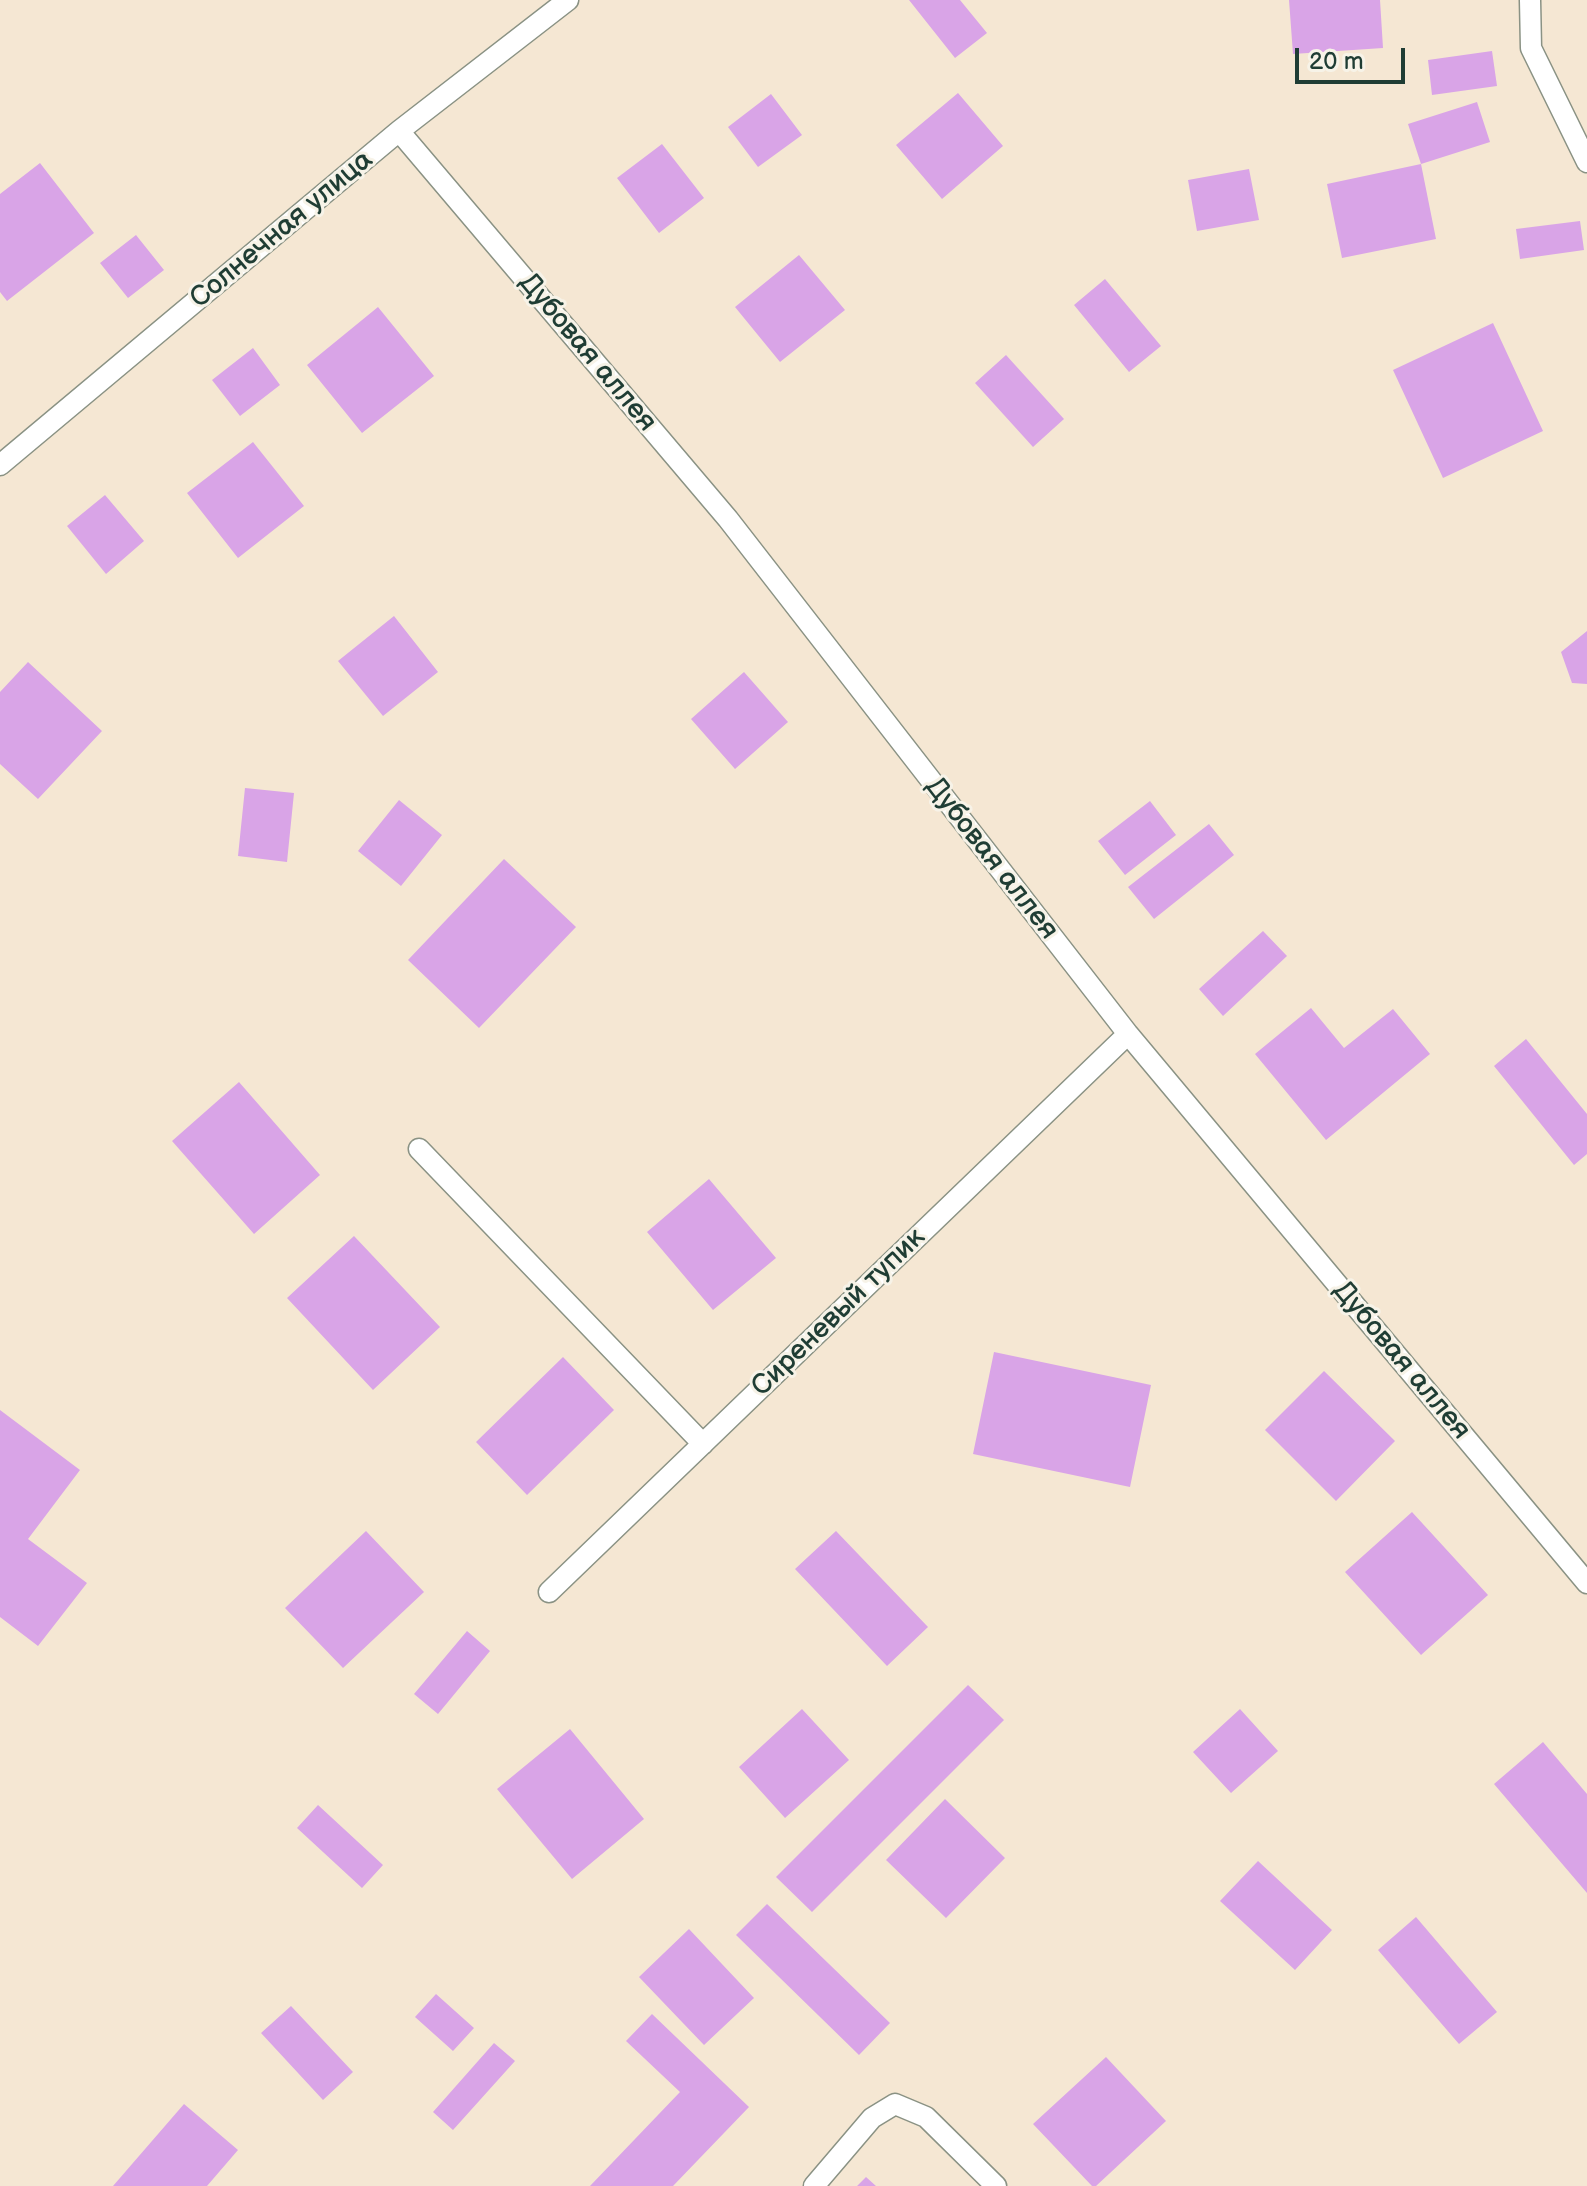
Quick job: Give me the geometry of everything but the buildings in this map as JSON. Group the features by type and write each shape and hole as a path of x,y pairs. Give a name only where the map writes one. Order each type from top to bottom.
{"lane":[{"name":"Солнечная улица","path":"0,465 399,131 568,0"},
{"path":"1530,0 1531,48 1587,162"},
{"name":"Дубовая аллея","path":"399,131 728,519 1128,1034 1587,1583"},
{"name":"Сиреневый тупик","path":"549,1592 1128,1034"},
{"path":"419,1149 703,1444"},
{"path":"814,2186 872,2118 895,2104 926,2117 996,2186"}]}
